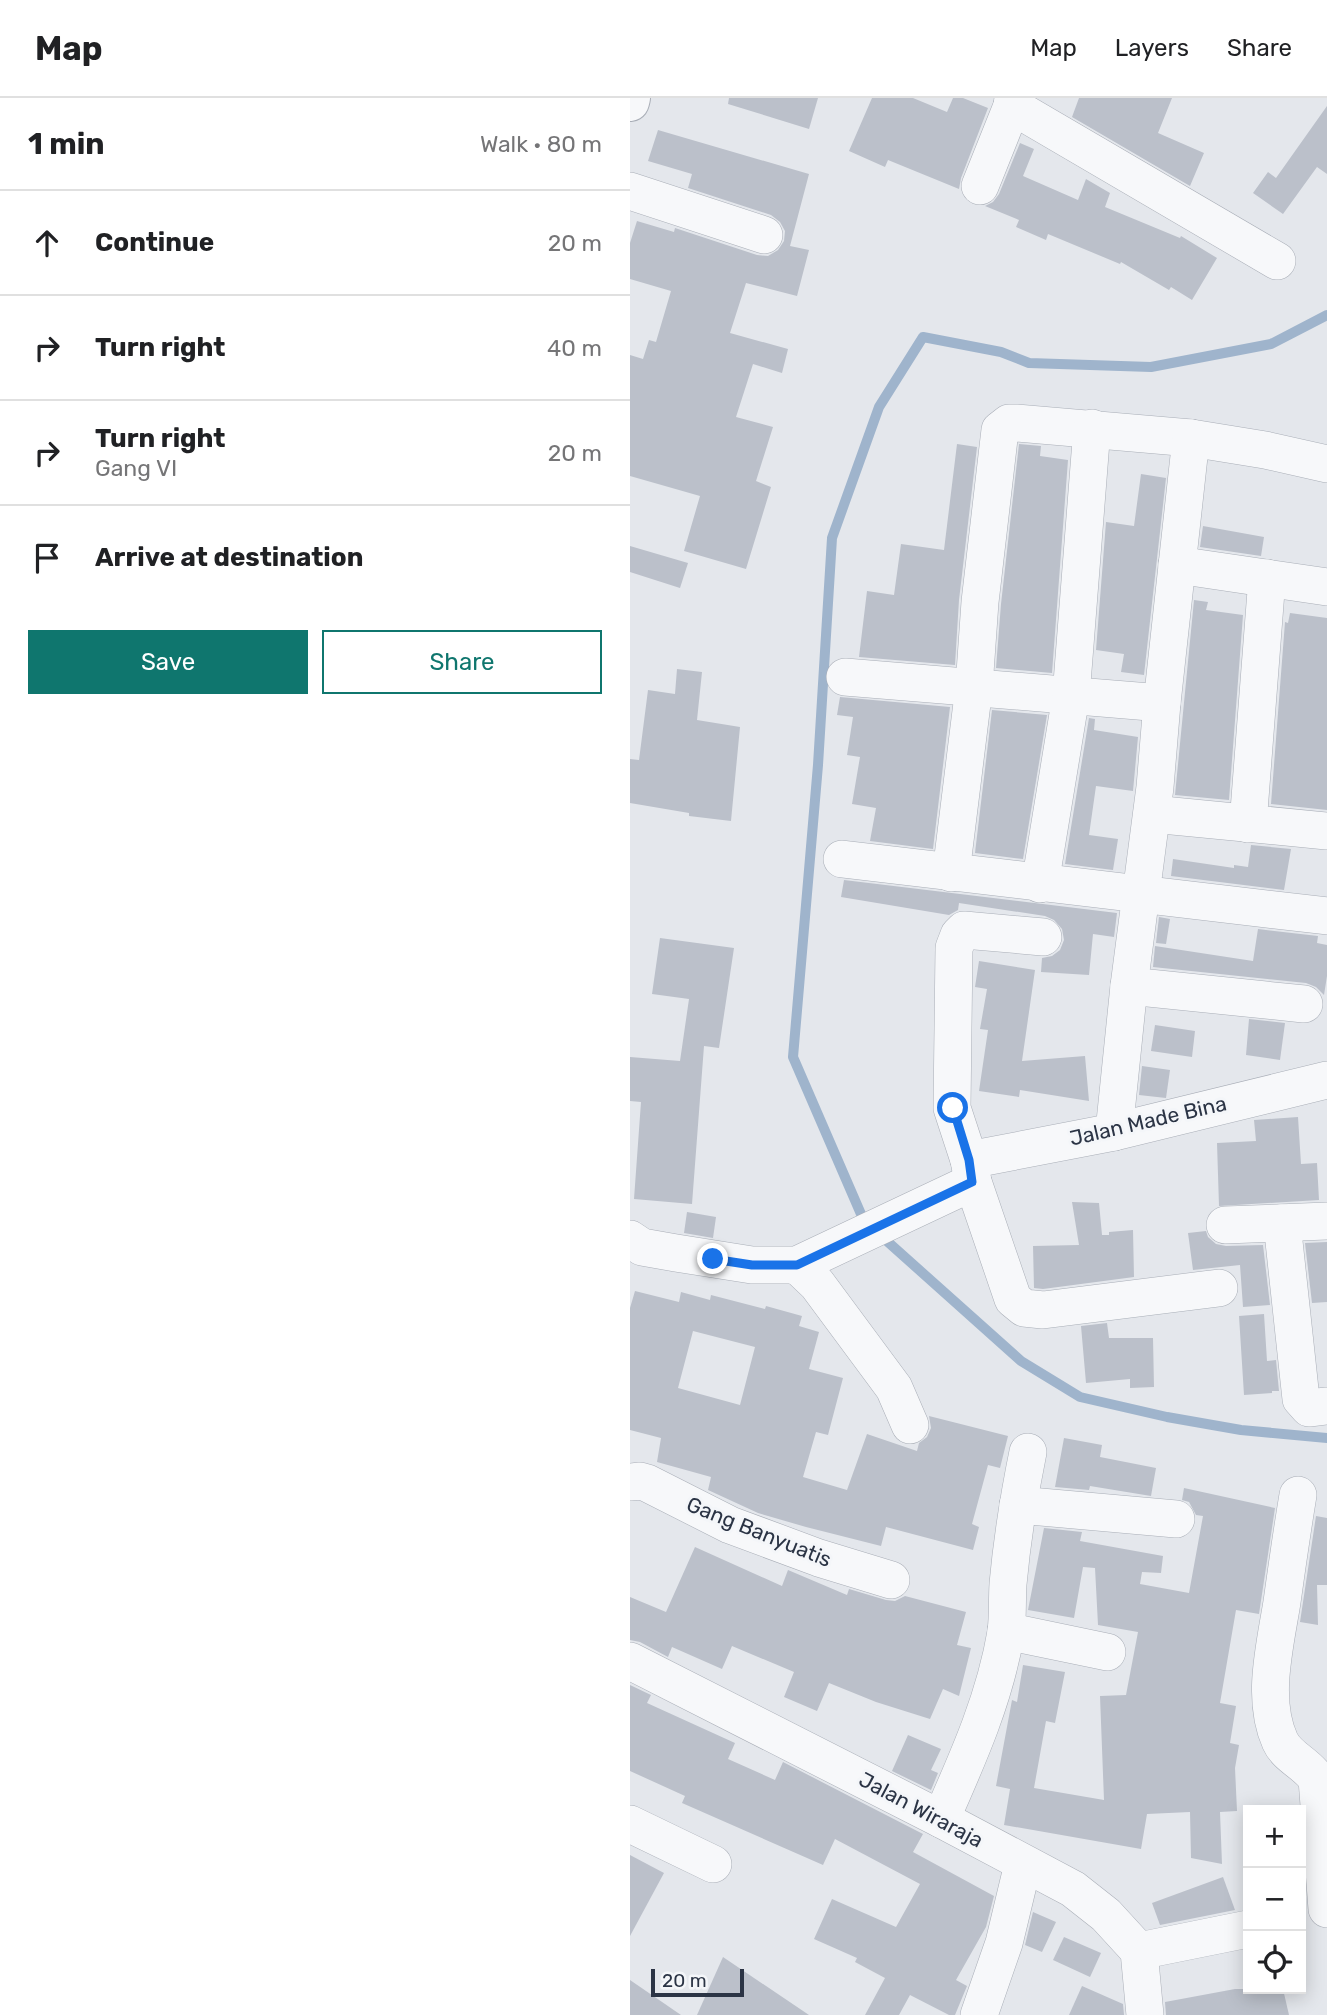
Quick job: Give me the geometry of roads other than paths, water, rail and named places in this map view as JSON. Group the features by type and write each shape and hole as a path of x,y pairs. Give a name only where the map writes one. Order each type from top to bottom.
{"street":[{"path":"980,186 1013,102 1276,261"},
{"path":"630,191 764,235"},
{"path":"951,873 974,687 980,602 1000,430 1009,423 1191,438 1265,450 1327,464"},
{"path":"1040,884 1072,696 1092,428"},
{"path":"1114,1132 1129,986 1152,814 1191,438"},
{"path":"1177,565 1327,587"},
{"path":"1248,824 1267,578"},
{"path":"845,677 1162,703"},
{"path":"1152,814 1327,831"},
{"path":"842,859 1327,916"},
{"path":"1043,937 964,930 956,943 953,968 953,1108 1013,1299 1024,1308 1043,1310 1219,1288"},
{"path":"1129,986 1304,1004"},
{"name":"Jalan Made Bina","path":"797,1265 913,1210 971,1171 1114,1132 1327,1080"},
{"path":"1225,1225 1327,1221"},
{"path":"1282,1223 1301,1399 1309,1408 1327,1406"},
{"path":"630,1239 642,1247 752,1265 797,1265 817,1284 894,1388 910,1425"},
{"path":"942,1819 982,1726 1006,1631 1008,1584 1028,1452"},
{"name":"Gang Banyuatis","path":"630,1482 647,1483 730,1525 819,1558 891,1580"},
{"path":"1298,1495 1274,1647 1272,1711 1280,1741 1288,1753 1308,1767 1317,1779 1327,1911 1306,1917"},
{"path":"1018,1505 1176,1519"},
{"path":"1006,1631 1107,1652"},
{"name":"Jalan Wiraraja","path":"630,1661 942,1819 1073,1889 1106,1915 1139,1951"},
{"path":"630,1824 713,1864"},
{"path":"979,2015 1004,1943 1023,1864"},
{"path":"1145,2015 1139,1951 1243,1930"}],"waterway":[{"path":"867,1224 793,1057 818,765 832,538 879,407 923,337 1001,352 1029,363 1151,367 1271,344 1327,315"},
{"path":"879,1234 1021,1361 1080,1397 1167,1417 1241,1430 1327,1438"}]}
